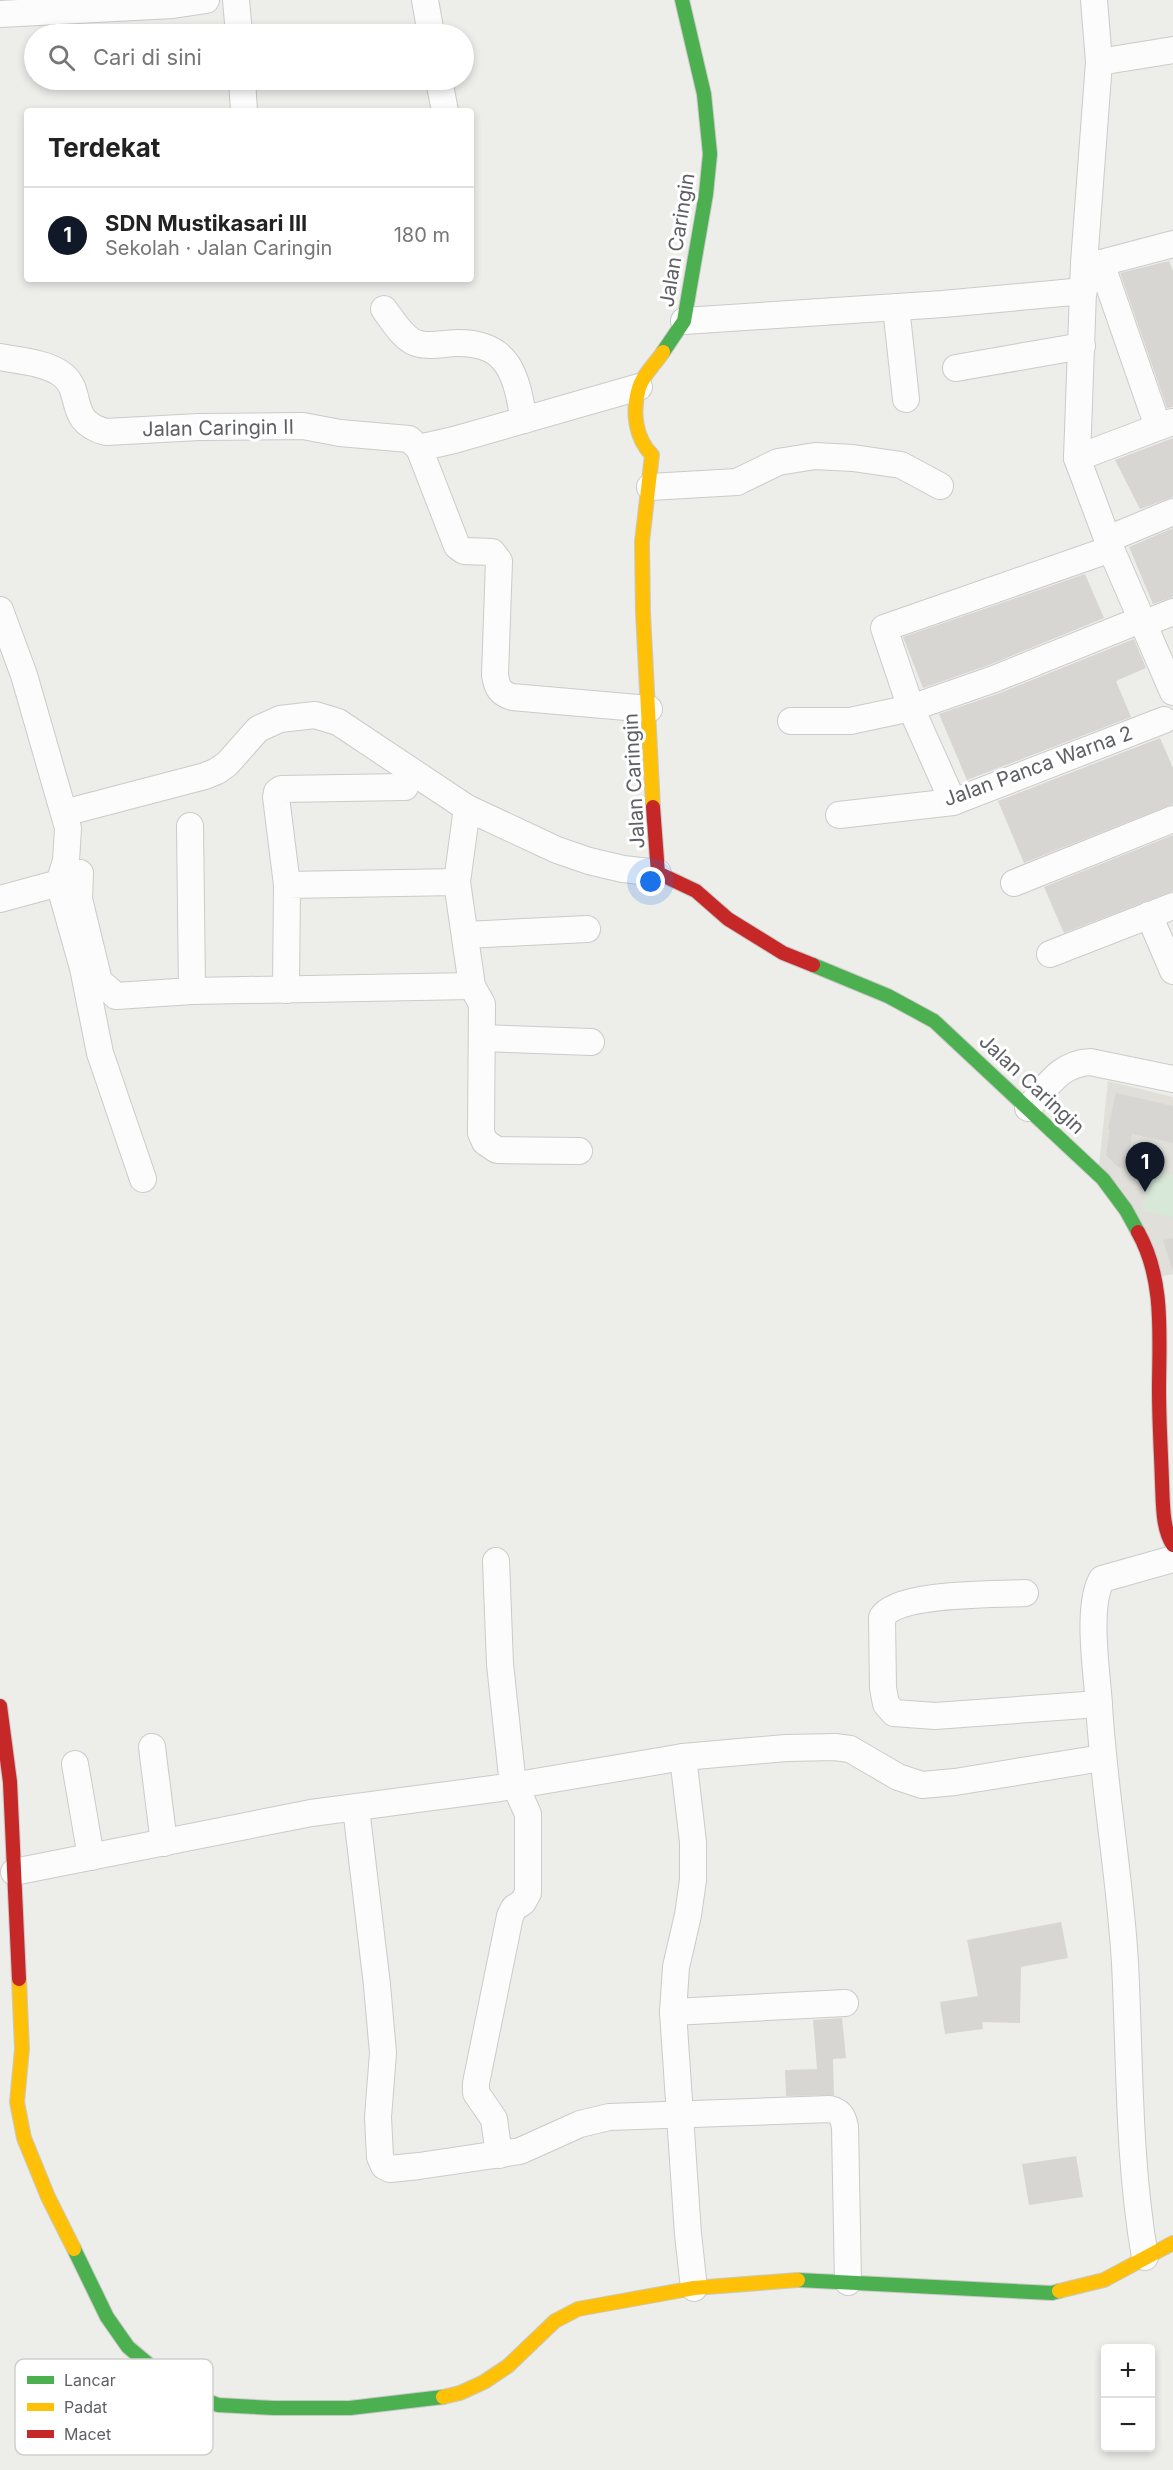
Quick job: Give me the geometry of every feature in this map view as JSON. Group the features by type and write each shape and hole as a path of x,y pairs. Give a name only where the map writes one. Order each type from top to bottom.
{"street":[{"path":"0,14 126,4 173,6 206,0"},
{"path":"236,0 238,24"},
{"path":"425,0 429,24"},
{"name":"Jalan Caringin","path":"682,0 704,94 710,154 706,194 684,321 639,387 636,428 644,446 652,455 642,542 643,613 658,873 696,891 728,919 783,953 888,996 934,1021 1103,1179 1126,1210 1143,1240 1159,1296 1159,1415 1163,1503 1168,1538 1173,1545"},
{"path":"1094,0 1099,62 1092,263 1084,291 1077,458 1109,544 1173,692 1164,702 1162,714 1169,724"},
{"path":"1099,62 1173,50"},
{"path":"243,90 244,108"},
{"path":"441,90 444,108"},
{"path":"1092,263 1173,244"},
{"path":"1077,458 1165,424 1092,263"},
{"path":"684,321 896,307 1084,291"},
{"path":"896,307 906,399"},
{"path":"384,309 411,352 476,343 491,348 510,366 518,386 524,420"},
{"path":"956,368 1082,346"},
{"name":"Jalan Caringin II","path":"0,357 38,365 62,374 70,385 82,418 92,428 106,432 199,427 303,426 340,433 409,439 419,448"},
{"path":"639,387 419,448 457,546 464,551 492,552 499,561 495,675 496,686 500,692 512,697 649,709"},
{"path":"650,487 737,482 778,462 815,456 853,458 902,465 940,486"},
{"path":"953,802 911,708 884,628 1109,544 1173,512"},
{"path":"0,610 24,675 68,828 66,861 83,968 100,1053 143,1179"},
{"path":"791,721 850,721 911,708 1173,612"},
{"path":"64,813 205,776 227,764 258,729 267,724 307,714 338,722 467,808 557,850 623,869 658,873"},
{"name":"Jalan Panca Warna 2","path":"839,815 953,802 1169,724"},
{"path":"286,990 287,885 277,792 281,789 405,787"},
{"path":"467,808 457,882 472,986 482,1004 481,1133 485,1142 497,1150 579,1151"},
{"path":"1014,883 1173,819"},
{"path":"190,826 192,991"},
{"path":"0,899 70,878"},
{"path":"70,878 79,899 99,981 117,996 192,991 472,986"},
{"path":"287,885 457,882"},
{"path":"1050,954 1173,906"},
{"path":"1149,915 1173,971"},
{"path":"465,935 587,929"},
{"path":"482,1038 591,1042"},
{"path":"1028,1108 1061,1071 1078,1063 1090,1062 1173,1079"},
{"path":"1145,2257 1136,2210 1124,1960 1116,1865 1102,1758 1094,1614 1095,1590 1102,1580 1173,1559"},
{"path":"496,1561 500,1664 513,1786 528,1814 528,1893 524,1902 514,1908 510,1916 476,2089 479,2098 494,2119 499,2155"},
{"path":"1025,1593 918,1600 895,1605 887,1610 882,1617 883,1688 886,1704 894,1713 935,1716 1099,1704"},
{"path":"0,1706 10,1782 22,2049 17,2102 24,2138 48,2197 106,2317 128,2347 143,2359"},
{"path":"152,1747 164,1843"},
{"path":"14,1872 261,1822 513,1786 683,1758 786,1748 835,1747 850,1749 898,1777 922,1785 955,1782 1102,1758"},
{"path":"683,1758 693,1842 693,1880 688,1915 676,1967 673,2012 688,2234 694,2288"},
{"path":"75,1764 91,1857"},
{"path":"356,1808 383,2053 378,2117 380,2157 384,2166 390,2169 520,2151 580,2124 609,2117 830,2109 837,2111 845,2127 848,2282"},
{"path":"673,2012 845,2003"},
{"path":"213,2403 274,2408 350,2408 432,2400 460,2393 484,2382 508,2366 555,2321 578,2309 619,2300 694,2288 791,2280 1052,2293 1104,2280 1173,2243"}],"shaded area":[{"path":"1108,1081 1173,1097 1173,1274 1159,1277 1099,1166"}],"green space":[{"path":"1149,1171 1173,1175 1173,1217 1142,1211"}],"building":[{"path":"1169,261 1173,271 1173,407 1167,408 1120,273"},
{"path":"1173,438 1173,497 1140,509 1115,460"},
{"path":"1173,528 1173,597 1153,604 1129,547"},
{"path":"1085,574 1104,618 989,665 923,688 903,637"},
{"path":"1134,639 1146,668 1116,681 1131,717 967,780 939,714 1000,693"},
{"path":"1160,738 1173,768 1173,804 1024,863 998,801"},
{"path":"1173,835 1173,891 1064,933 1044,887"},
{"path":"1116,1093 1173,1106 1173,1143 1132,1134 1126,1169 1118,1167 1106,1155 1110,1129 1108,1129"},
{"path":"1173,1238 1173,1268 1172,1269 1163,1240"},
{"path":"1061,1922 1068,1958 1021,1967 1020,2023 982,2022 983,2029 945,2034 940,2002 978,1996 967,1940"},
{"path":"842,2018 846,2058 833,2059 834,2095 786,2096 785,2070 817,2069 813,2020"},
{"path":"1076,2156 1083,2197 1029,2205 1022,2164"}],"traffic: fast":[{"path":"663,352 684,321 706,194 710,154 704,94 682,0"},
{"path":"813,965 888,996 934,1021 1103,1179 1126,1210 1138,1232"},
{"path":"74,2249 107,2317 128,2347 142,2359"},
{"path":"798,2280 1052,2293 1059,2291"},
{"path":"213,2403 274,2408 350,2408 443,2397"}],"traffic: slow":[{"path":"653,807 643,613 642,542 652,455 642,441 636,424 636,406 641,383 663,352"},
{"path":"19,1979 22,2049 17,2102 24,2138 48,2197 74,2249"},
{"path":"1059,2291 1104,2280 1173,2243"},
{"path":"443,2397 460,2393 484,2382 508,2366 555,2321 578,2309 694,2288 798,2280"}],"traffic: jam":[{"path":"653,807 658,873 696,891 728,919 783,953 813,965"},
{"path":"1138,1232 1147,1250 1157,1289 1163,1507 1169,1539 1173,1545"},
{"path":"0,1706 10,1782 19,1979"}],"place":[{"name":"SDN Mustikasari III","path":"1145,1192"}]}
